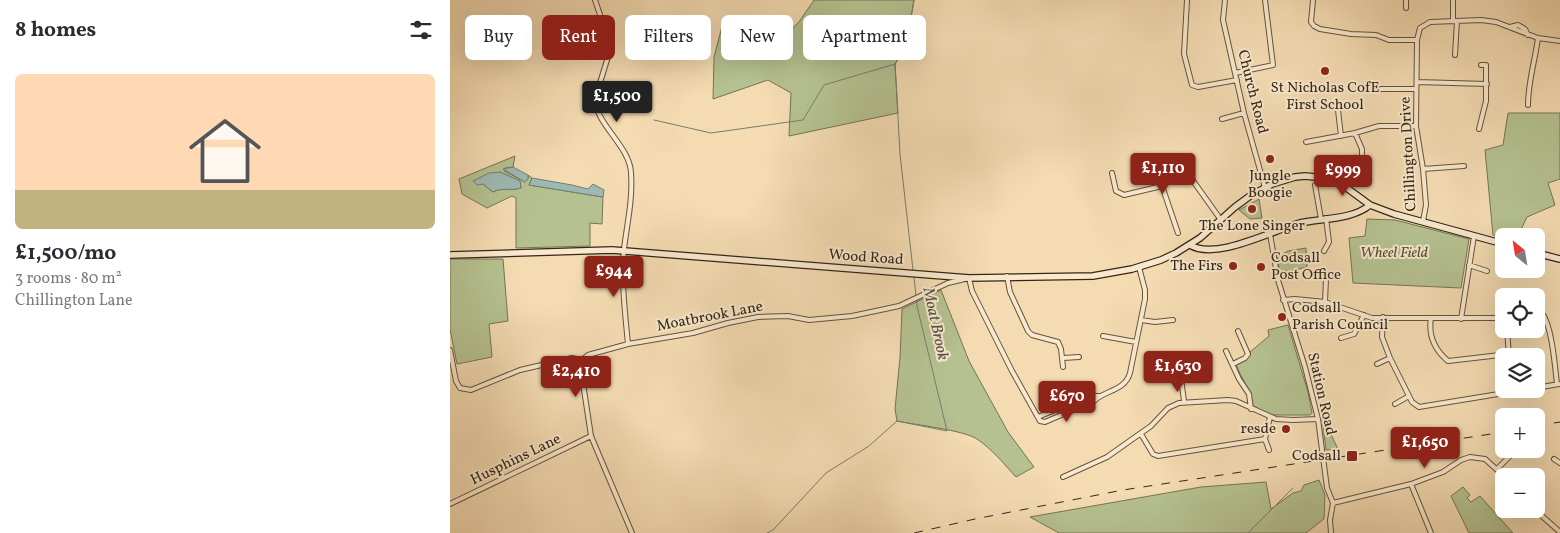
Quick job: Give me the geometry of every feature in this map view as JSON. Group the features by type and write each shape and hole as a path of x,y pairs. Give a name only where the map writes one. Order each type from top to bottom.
{"street":[{"path":"594,0 611,47 596,99 596,108 621,148 629,163 631,173 631,198 624,250 623,294 628,344"},
{"path":"1187,0 1184,54 1192,85 1198,87 1237,80"},
{"name":"Church Road","path":"1225,0 1223,20 1244,113 1265,188"},
{"path":"1235,73 1273,65 1265,0"},
{"path":"1312,0 1311,22 1320,29 1351,34 1376,35 1390,40 1417,40 1418,31 1426,24 1455,21 1489,21 1538,38 1560,41"},
{"path":"1406,0 1406,8"},
{"path":"1452,0 1455,21 1455,56"},
{"path":"1528,105 1529,82 1538,38"},
{"name":"Chillington Drive","path":"1417,40 1416,126 1423,169 1426,205 1424,221"},
{"path":"1481,64 1494,65"},
{"path":"1485,124 1480,127 1486,101 1486,65"},
{"path":"1416,82 1487,84"},
{"path":"1381,89 1416,90"},
{"path":"1338,110 1341,136"},
{"path":"1222,120 1244,113"},
{"path":"1306,142 1355,133 1380,126 1416,126"},
{"path":"1355,133 1362,149 1362,181"},
{"path":"1423,169 1464,166"},
{"path":"1178,233 1162,181 1166,176 1178,172 1185,172 1191,178 1220,220"},
{"path":"1112,173 1115,188 1121,195 1128,195 1162,186"},
{"name":"Wood Road","path":"450,256 624,250 969,278 1093,276 1139,267 1169,257 1190,245 1243,201 1265,188 1295,177 1325,178 1340,183 1370,205 1394,214 1495,242"},
{"path":"1316,185 1329,242 1324,251"},
{"path":"1190,245 1200,250 1235,246 1261,238 1270,233 1323,219 1358,213 1370,205"},
{"name":"Station Road","path":"1270,233 1283,300 1305,368 1318,419 1327,488 1333,503"},
{"path":"1461,319 1474,236"},
{"path":"1545,255 1560,259"},
{"path":"1469,265 1487,271"},
{"path":"969,278 972,291 1012,371 1038,418 1041,422 1045,422 1094,401 1127,381 1145,295 1139,267"},
{"path":"1007,276 1010,292 1028,331 1032,335 1058,342 1063,358 1063,366"},
{"name":"Moatbrook Lane","path":"450,350 456,380 460,388 471,390 520,370 572,358 582,360 588,355 628,344 692,333 758,317 788,316 809,320 852,316 899,306 948,283 969,278"},
{"path":"1325,302 1326,279"},
{"path":"1283,300 1295,298 1325,302 1372,318 1495,318"},
{"path":"1341,338 1354,334 1364,315"},
{"path":"1383,317 1382,337 1390,358 1414,405 1419,407 1495,393"},
{"path":"1545,317 1559,384 1545,386"},
{"path":"1431,318 1430,328 1434,344 1448,361 1495,356"},
{"path":"1141,320 1156,322 1174,320"},
{"path":"1233,364 1246,358 1248,354 1238,332"},
{"path":"1103,336 1136,342"},
{"path":"1226,351 1239,379 1249,394 1251,409"},
{"path":"1063,358 1079,356"},
{"path":"1178,357 1184,402"},
{"path":"1377,364 1390,358"},
{"path":"582,360 581,370 591,436 632,533"},
{"path":"1038,418 1089,396 1100,396"},
{"path":"1395,404 1409,396"},
{"path":"1063,477 1107,457 1141,434 1168,408 1175,404 1228,400 1270,417 1285,420 1318,419"},
{"path":"1269,450 1264,439 1270,417"},
{"path":"1141,434 1151,452 1158,456 1264,439"},
{"name":"Husphins Lane","path":"450,504 591,436"},
{"path":"1331,533 1330,520 1333,503 1410,484 1443,472 1460,460 1470,457 1485,459 1497,468"},
{"path":"1499,468 1508,458"},
{"path":"1554,459 1560,463"},
{"path":"1410,484 1432,533"},
{"path":"1544,518 1560,532"}],"green space":[{"path":"814,0 914,0 911,15 804,15"},
{"path":"803,16 803,60 898,60 895,64 898,113 789,136 791,93 768,80 713,99 714,57 721,30 721,60 793,60 793,28"},
{"path":"1508,113 1560,113 1560,179 1548,183 1555,205 1527,217 1522,228 1495,228 1495,235 1493,235 1485,150 1503,145"},
{"path":"1356,155 1328,172 1322,170 1319,165 1329,161"},
{"path":"515,156 513,167 505,168 504,171 525,182 528,179 528,175 532,178 529,185 603,197 602,224 590,223 590,246 516,248 516,198 512,196 487,208 462,194 459,179","holes":["500,172 520,181 521,188 493,192 483,184"]},
{"path":"1357,157 1356,186 1332,173"},
{"path":"1259,199 1262,218 1250,219 1239,210"},
{"name":"Wheel Field","path":"1367,219 1395,220 1469,239 1461,288 1353,283 1349,238 1365,236"},
{"path":"1306,248 1307,267 1280,272 1277,257 1288,251"},
{"path":"450,259 503,259 508,321 489,324 492,357 457,364 450,329"},
{"path":"941,290 969,361 1008,432 1034,467 1016,477 988,447 977,439 951,430 897,421 895,409 902,309"},
{"path":"1288,325 1308,392 1312,413 1310,415 1271,415 1253,407 1251,396 1236,364 1249,356 1250,352 1269,336 1268,330"},
{"path":"1322,418 1325,422 1338,449 1326,450"},
{"path":"1319,480 1325,495 1324,519 1306,533 1059,533 1030,517 1201,487 1266,482 1271,509 1293,493 1301,491 1304,485"},
{"path":"1463,487 1470,495 1467,498 1471,502 1480,496 1495,513 1495,518 1500,518 1513,533 1469,533 1451,496"}],"water":[{"path":"513,167 528,175 528,179 525,182 503,169"},
{"path":"500,172 520,181 521,188 493,192 483,184 477,185 473,181 489,173"},
{"path":"532,178 588,189 593,184 604,190 603,197 529,185"}],"waterway":[{"name":"Moat Brook","path":"913,270 900,154 895,64 906,47 914,0"},
{"path":"654,120 711,133 803,120 824,85 895,64"},
{"name":"Moat Brook","path":"767,533 773,530 826,473 869,446 897,421 947,431 917,306 914,277"},
{"path":"1248,533 1293,488"}],"railway":[{"path":"1545,424 1560,422"},
{"path":"914,533 1123,490 1495,433"}],"place":[{"name":"St Nicholas CofE First School","path":"1325,71"},
{"name":"Jungle Boogie","path":"1270,159"},
{"name":"The Lone Singer","path":"1252,209"},
{"name":"The Firs","path":"1233,266"},
{"name":"Codsall Post Office","path":"1261,267"},
{"name":"Codsall Parish Council","path":"1282,317"},
{"name":"resde","path":"1286,429"},
{"name":"Codsall","path":"1352,456"}]}
